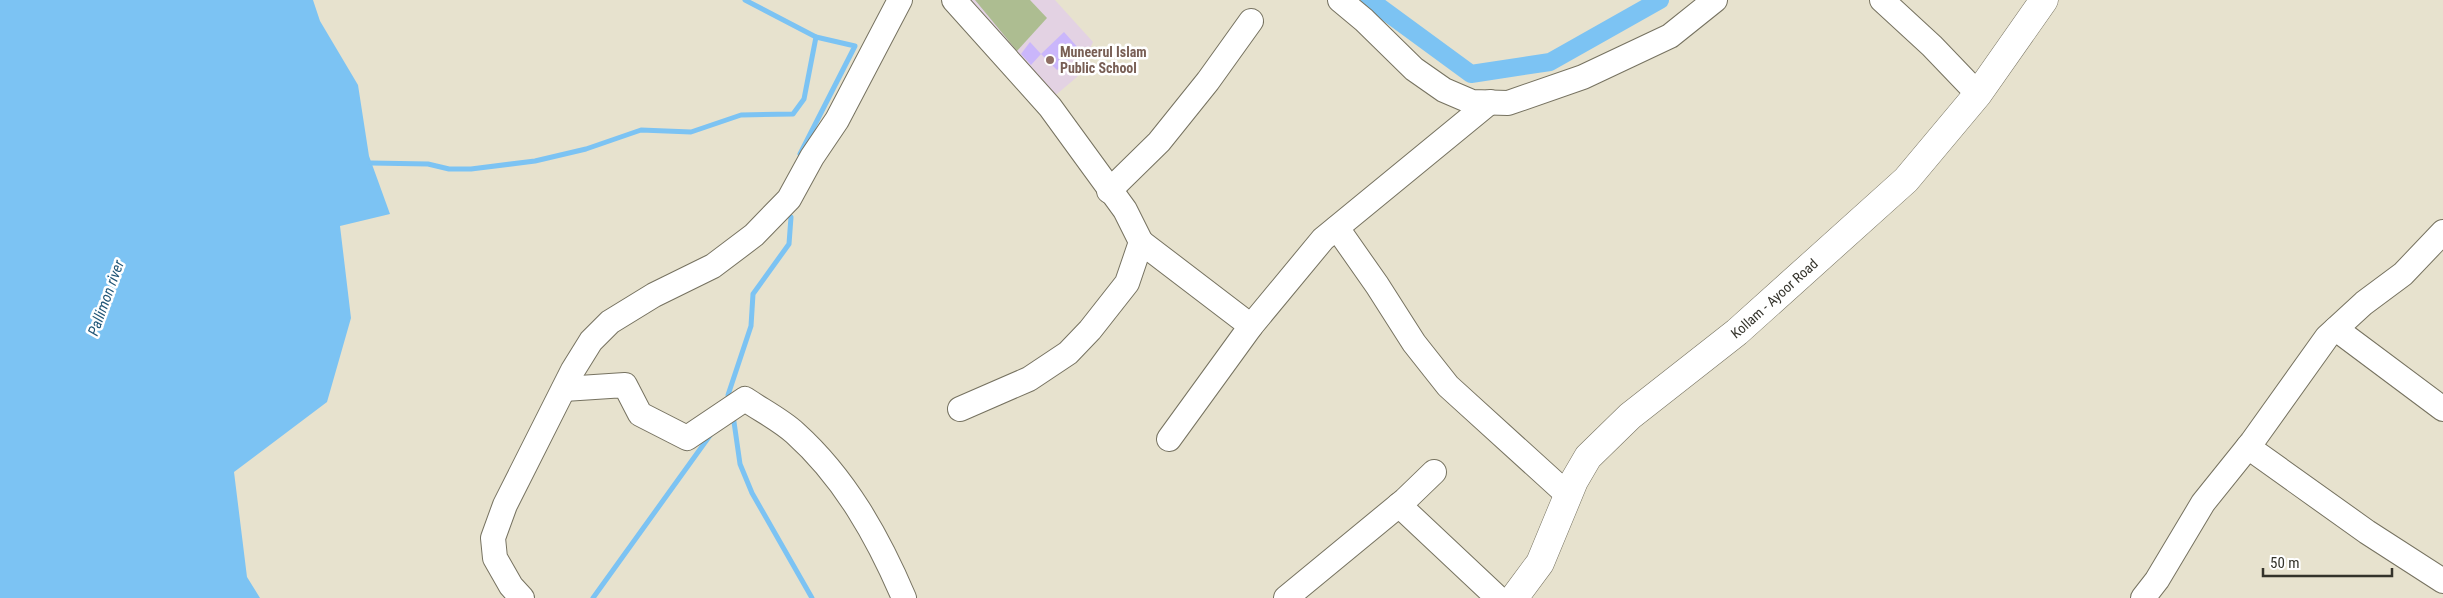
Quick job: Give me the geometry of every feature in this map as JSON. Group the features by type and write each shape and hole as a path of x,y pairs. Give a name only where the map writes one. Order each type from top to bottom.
{"main road":[{"name":"Kollam - Ayoor Road","path":"1514,598 1540,563 1568,495 1588,457 1610,434 1737,332 1906,180 1978,94 2044,0"}],"street":[{"path":"522,598 511,586 495,558 493,538 505,505 564,389 591,341 610,322 654,295 712,266 754,235 788,199 812,157 837,120 900,0"},
{"path":"954,0 1050,107 1124,210 1141,242 1251,326"},
{"path":"1340,0 1364,20 1414,69 1444,90 1472,102 1508,103 1546,92 1591,74 1670,36 1715,0"},
{"path":"1882,0 1932,46 1978,94"},
{"path":"1109,191 1159,142 1208,81 1251,22"},
{"path":"1169,439 1251,326 1323,240 1490,102"},
{"path":"1337,228 1378,285 1414,343 1448,386 1568,495"},
{"path":"2143,598 2158,580 2203,503 2248,447 2314,359 2328,337 2364,303 2403,274 2443,232"},
{"path":"960,409 1028,379 1068,353 1090,330 1127,283 1141,242"},
{"path":"2336,329 2443,409"},
{"path":"564,389 625,385 640,414 687,438 745,399 794,432 820,458 866,521 890,566 904,598"},
{"path":"2248,447 2368,532 2443,581"},
{"path":"1286,598 1399,505 1434,472"},
{"path":"1399,505 1498,598"}],"shaded area":[{"name":"Muneerul Islam Public School","path":"962,0 1055,0 1093,42 1077,77 1051,99"}],"green space":[{"path":"975,0 1030,0 1047,18 1017,51"}],"water":[{"name":"Pallimon river","path":"0,0 313,0 320,21 358,85 369,156 390,214 340,226 351,318 327,402 234,472 247,577 260,598 0,598"}],"building":[{"path":"1064,32 1080,50 1057,70 1041,54"},
{"path":"1030,42 1041,54 1031,65 1021,54"}],"waterway":[{"path":"745,0 816,37 855,46 800,154"},
{"path":"1370,0 1471,74 1550,62 1660,0"},
{"path":"371,163 428,164 449,169 471,169 535,161 586,149 641,130 691,132 741,115 793,114 804,99 816,37"},
{"path":"730,402 728,395 751,326 753,294 789,244 791,217"},
{"path":"733,415 740,464 752,493 812,598"},
{"path":"593,598 711,434"}],"place":[{"name":"Muneerul Islam Public School","path":"1050,60"}]}
